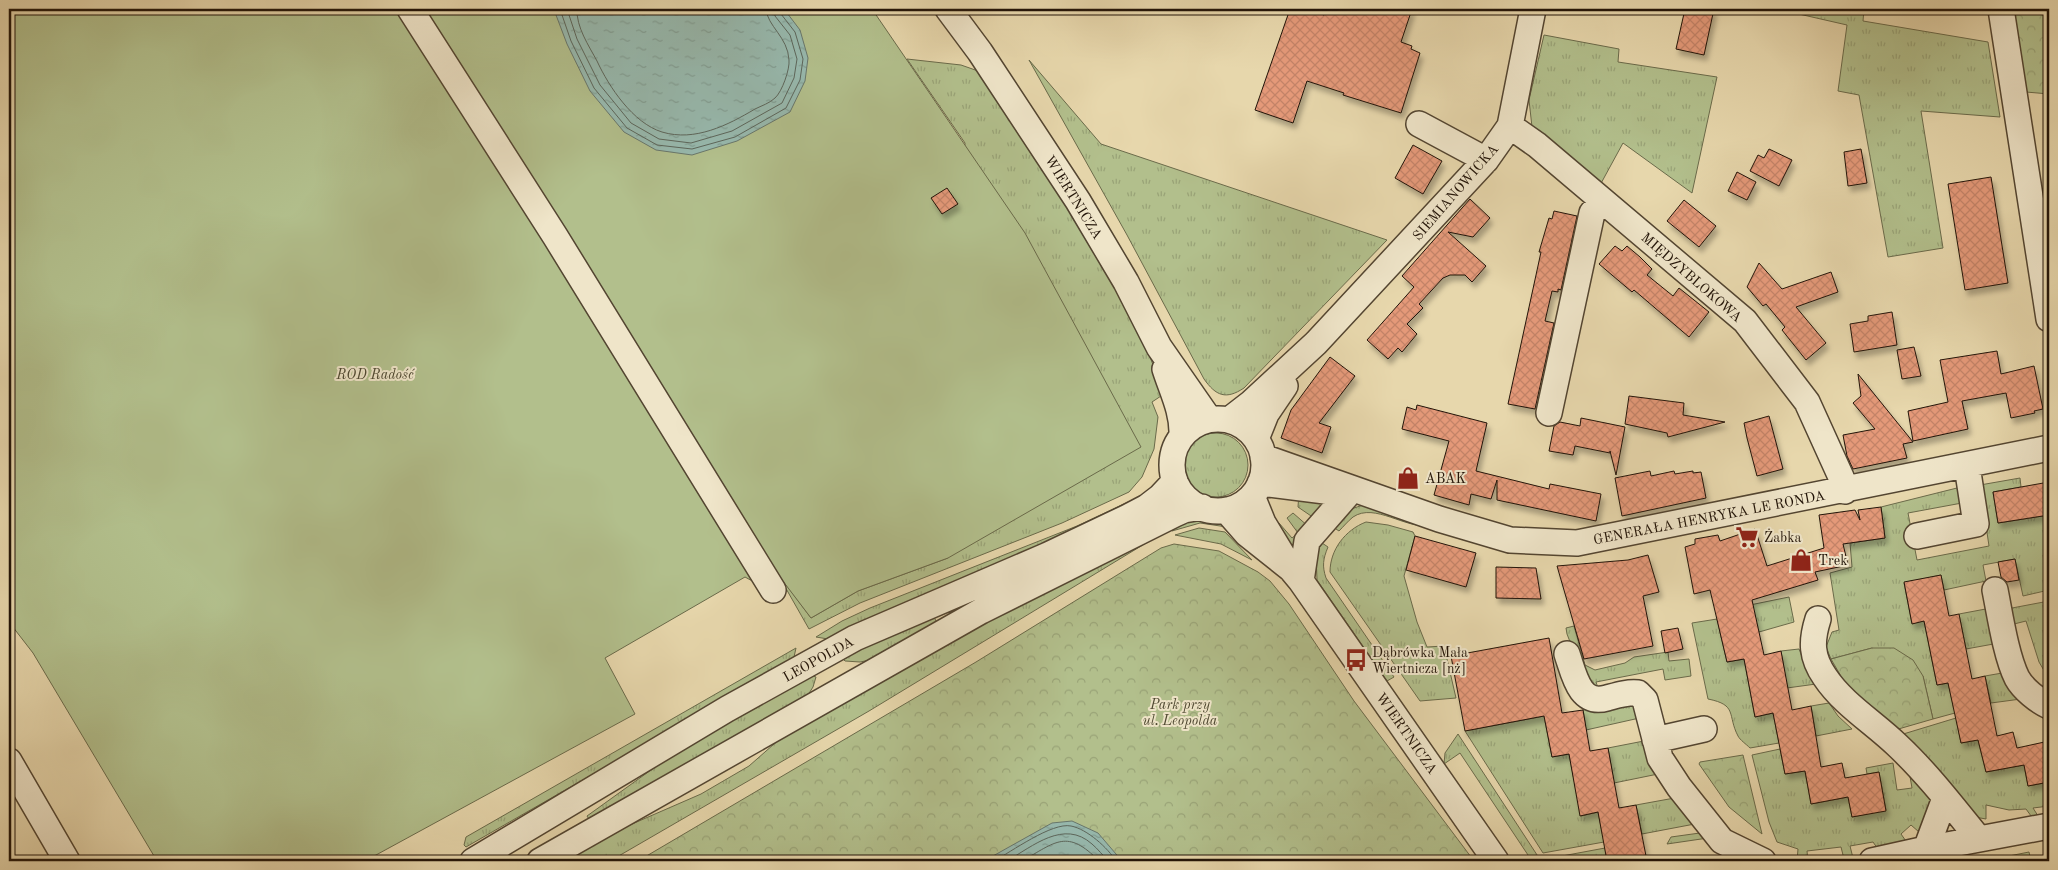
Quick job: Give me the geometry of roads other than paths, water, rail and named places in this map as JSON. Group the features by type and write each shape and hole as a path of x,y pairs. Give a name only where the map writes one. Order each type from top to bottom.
{"street":[{"path":"410,9 555,236 773,590"},
{"name":"WIERTNICZA","path":"948,9 980,52 1078,201 1126,282 1159,347 1174,399 1180,411 1182,435"},
{"name":"SIEMIANOWICKA","path":"1219,420 1252,403 1316,343 1486,160 1510,126 1533,9"},
{"path":"2000,9 2049,318"},
{"path":"1420,124 1486,160"},
{"name":"MIĘDZYBLOKOWA","path":"1510,126 1537,145 1745,321 1807,402 1841,477 1845,491"},
{"path":"1549,413 1592,213 1603,201"},
{"name":"SIEMIANOWICKA","path":"1260,448 1266,414 1316,343"},
{"name":"WIERTNICZA","path":"1159,347 1219,420"},
{"path":"540,861 982,611 1068,567 1181,511 1214,509 1240,505 1256,489 1264,471 1260,448 1240,424 1219,420 1190,428 1182,435 1174,450 1172,466 1175,481 1186,498 1214,509"},
{"name":"GENERAŁA HENRYKA LE RONDA","path":"1260,448 1372,496 1439,519 1510,540 1577,543 1845,491 2049,448"},
{"path":"1917,536 1976,524 1967,466"},
{"name":"LEOPOLDA","path":"473,861 727,709 817,659 884,625 1048,555 1126,518 1147,507 1160,497 1175,481"},
{"name":"WIERTNICZA","path":"1256,489 1263,523 1296,575 1496,861"},
{"name":"GENERAŁA HENRYKA LE RONDA","path":"1256,489 1372,496"},
{"path":"1296,575 1307,541 1348,494"},
{"name":"WIERTNICZA","path":"1214,509 1296,575"},
{"path":"1995,590 2008,651 2017,679 2042,703 2049,706"},
{"path":"1818,619 1812,638 1814,652 1824,676 1838,693 1918,766 1980,839"},
{"path":"1567,654 1578,686 1585,696 1600,700 1630,692 1638,693 1645,700 1660,758 1679,787 1722,841 1763,861"},
{"path":"817,659 837,693"},
{"path":"1655,740 1704,730"},
{"path":"9,761 67,861"},
{"path":"1926,849 1945,798"},
{"path":"1872,861 2049,826"}],"water":[{"path":"559,9 784,9 800,30 808,58 805,81 790,112 737,141 692,155 656,150 624,132 590,91 567,44 556,15"},
{"path":"1072,821 1098,833 1122,861 984,861 1052,823"}],"place":[{"name":"ABAK","path":"1408,478"},
{"name":"Żabka","path":"1747,537"},
{"name":"Trek","path":"1801,560"},
{"name":"Dąbrówka Mała Wiertnicza [nż]","path":"1356,660"}],"park label":[{"name":"ROD Radość","path":"375,374"},
{"name":"Park przy ul. Leopolda","path":"1180,712"}]}
